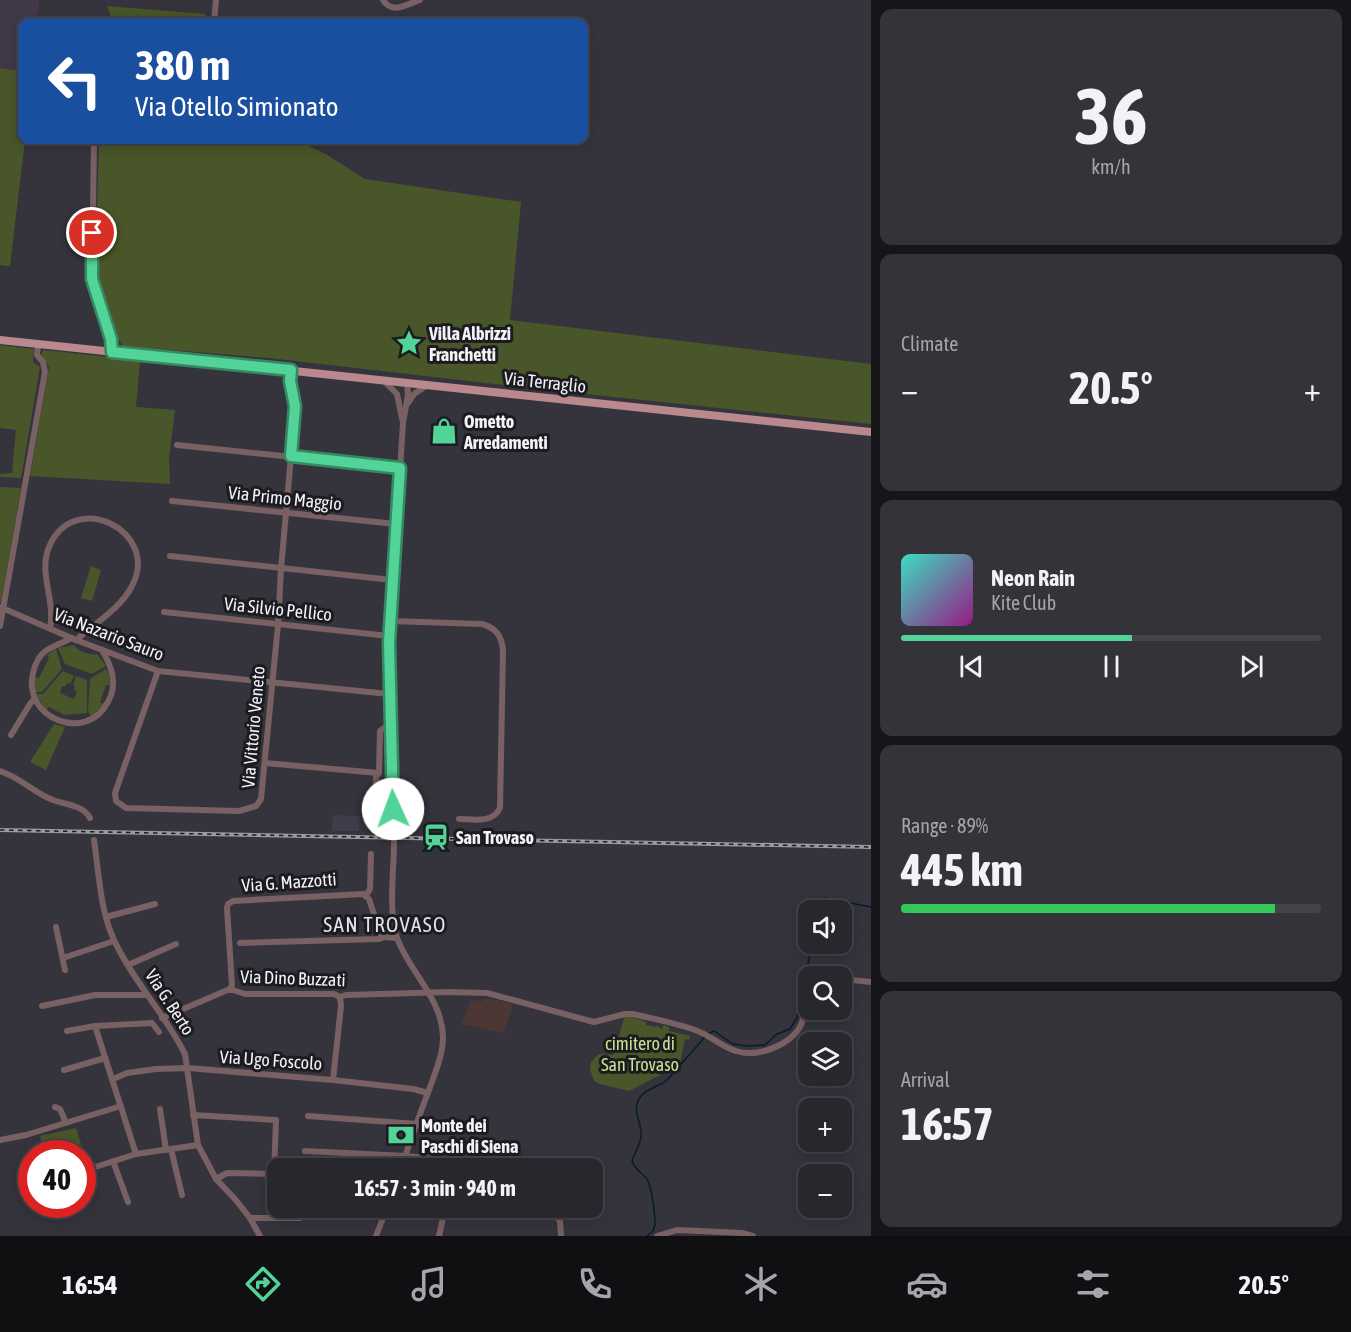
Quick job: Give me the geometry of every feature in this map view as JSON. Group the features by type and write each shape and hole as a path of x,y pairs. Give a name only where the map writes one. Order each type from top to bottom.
{"main road":[{"name":"Via Terraglio","path":"0,340 871,432"}],"street":[{"path":"214,18 216,0"},
{"path":"383,0 387,6 394,8 420,0"},
{"path":"94,144 92,279 111,339 112,352"},
{"path":"0,626 45,372 44,362 37,355 38,344"},
{"name":"Via Vittorio Veneto","path":"158,671 115,793 116,801 126,808 147,809 248,810 256,806 261,799 265,763 287,513 295,406 290,381 291,370"},
{"path":"384,380 397,394 403,423"},
{"path":"400,401 407,383"},
{"path":"394,830 389,636 407,383"},
{"path":"406,406 414,394 427,385"},
{"path":"177,445 400,468"},
{"name":"Via Primo Maggio","path":"172,501 396,524"},
{"path":"50,628 52,618 45,561 51,544 61,530 70,524 87,519 106,521 121,530 132,544 136,558 134,580 128,592 115,606 74,639 46,650 40,657 32,677 34,699 44,712 61,723 84,723 98,715 106,706 114,688 112,672 102,650"},
{"path":"170,556 392,580"},
{"name":"Via Nazario Sauro","path":"2,608 158,671 389,694"},
{"name":"Via Silvio Pellico","path":"164,612 389,636"},
{"path":"390,621 482,624 495,630 500,637 503,651 500,808 497,814 488,819 459,819"},
{"path":"11,735 34,699"},
{"path":"375,819 380,731 390,724"},
{"path":"265,763 379,773"},
{"path":"0,771 17,777 52,800 85,812 90,818"},
{"name":"Via G. Berto","path":"94,840 106,917 114,941 185,1054 198,1145 216,1179 236,1199 260,1236"},
{"path":"394,842 393,912 398,938 430,993 440,1017 443,1041 440,1057 406,1156"},
{"path":"371,854 370,889 366,895 382,937"},
{"name":"Via G. Mazzotti","path":"230,989 232,985 228,904 233,901 360,893 366,895"},
{"path":"106,917 155,904"},
{"path":"56,927 65,970"},
{"path":"240,943 398,938"},
{"path":"63,958 114,941"},
{"name":"Via G. Berto","path":"128,966 176,944"},
{"path":"852,980 871,982"},
{"name":"Via Dino Buzzati","path":"162,1018 230,989 245,994 334,994 340,997 346,995 487,993 594,1022 629,1014 685,1026 743,1053 759,1052 775,1047 797,1030 802,1020"},
{"path":"42,1006 95,995 146,995"},
{"path":"333,1080 340,997"},
{"path":"67,1031 94,1026 152,1023 159,1032"},
{"path":"94,1026 136,1154"},
{"path":"64,1070 105,1058"},
{"name":"Via Ugo Foscolo","path":"113,1079 127,1073 188,1068 333,1080 413,1089 428,1093"},
{"path":"0,1140 26,1135 121,1106"},
{"path":"55,1107 60,1109 66,1123"},
{"path":"160,1109 168,1149 182,1195"},
{"path":"193,1115 276,1120 274,1174 227,1173 216,1179"},
{"path":"308,1116 417,1124"},
{"path":"96,1167 136,1154 198,1145"},
{"path":"305,1151 428,1158"},
{"path":"113,1161 128,1202"},
{"path":"438,1236 443,1218 448,1212 554,1214 560,1221 561,1236"},
{"path":"250,1218 267,1218"},
{"path":"376,1236 383,1218"},
{"path":"657,1236 677,1230 743,1233 753,1236"}],"shaded area":[{"path":"0,0 39,0 37,18 18,18 18,70 0,68"},
{"path":"333,815 360,816 359,831 332,831"},
{"path":"471,999 481,1002 483,999 490,999 513,1004 504,1033 462,1024"}],"green space":[{"path":"107,6 205,14 204,18 112,18"},
{"path":"0,68 18,70 18,144 25,144 10,266 0,265"},
{"path":"99,144 304,144 324,153 365,179 521,202 510,320 871,364 871,424 269,358 123,346 115,335 95,280"},
{"path":"0,345 34,349 33,362 40,367 21,478 0,477 0,474 12,473 16,430 0,428"},
{"path":"43,350 140,360 136,407 175,410 169,459 170,484 30,476 49,367 41,355"},
{"path":"0,487 21,488 1,602 0,602"},
{"path":"91,566 101,570 92,601 81,598"},
{"path":"74,645 84,652 97,654 106,666 92,674 65,664 58,648"},
{"path":"56,649 62,669 42,692 35,692 35,678 39,678 49,658 47,655"},
{"path":"106,669 110,685 106,685 100,702 104,704 91,717 88,711 90,679"},
{"path":"63,671 74,676 70,684 62,686 60,693 74,699 77,692 73,685 76,676 87,680 87,713 64,715 49,707 46,710 36,694 43,694"},
{"path":"54,724 65,727 46,770 30,762"},
{"name":"cimitero di San Trovaso","path":"625,1015 646,1022 646,1025 655,1027 656,1025 662,1029 663,1025 669,1027 669,1031 690,1036 689,1040 685,1039 680,1063 677,1062 676,1065 664,1062 660,1075 629,1091 594,1081 590,1070 591,1062 599,1054 613,1055"},
{"path":"76,1128 80,1140 41,1140 40,1136"}],"waterway":[{"path":"821,900 825,898 835,900"},
{"path":"852,903 871,907"},
{"path":"708,1034 714,1031 733,1044 765,1045 777,1034 790,1029 797,1018 810,954"},
{"path":"647,1236 653,1231 655,1225 651,1193 648,1182 634,1166 632,1160 641,1137 636,1111 638,1100 647,1091 667,1080 705,1037"}],"tunnel":[{"path":"394,830 394,842"}],"railway":[{"path":"0,830 871,847"}],"place":[{"name":"Villa Albrizzi Franchetti","path":"409,343"},
{"name":"Ometto Arredamenti","path":"444,431"},
{"name":"San Trovaso","path":"436,837"},
{"name":"Monte dei Paschi di Siena","path":"401,1135"}],"district":[{"name":"SAN TROVASO","path":"385,924"}],"route":[{"path":"92,233 92,279 111,339 112,352 291,370 290,381 295,406 291,456 400,468 389,643 393,809"}]}
